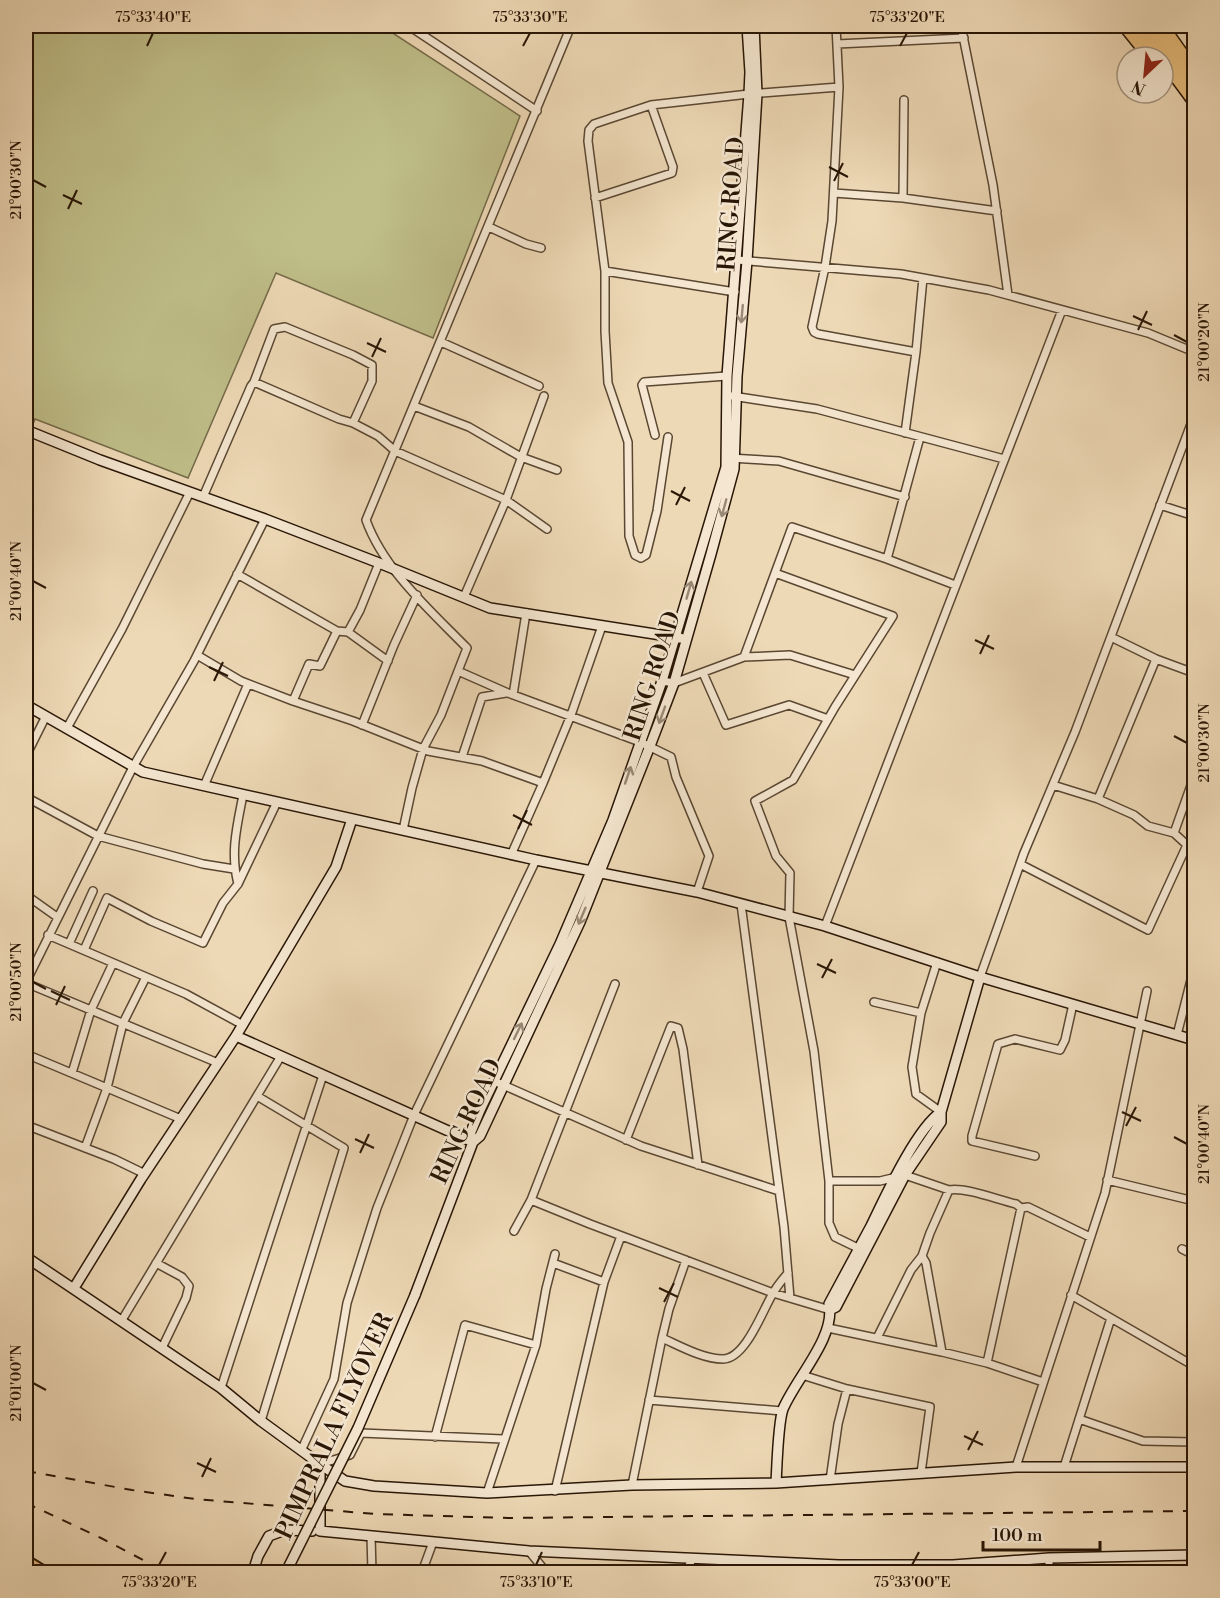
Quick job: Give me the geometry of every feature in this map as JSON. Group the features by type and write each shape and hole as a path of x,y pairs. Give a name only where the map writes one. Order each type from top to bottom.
{"highway":[{"path":"1125,26 1140,45"},
{"path":"1138,26 1152,45"},
{"path":"1150,26 1194,85"},
{"path":"1162,26 1194,71"},
{"path":"1175,76 1194,103"},
{"path":"1175,84 1194,103"}],"main road":[{"path":"732,396 727,376 753,94 747,26"},
{"name":"RING ROAD","path":"415,1295 473,1142 480,1136 499,1083 554,980 596,872 650,747 674,683 734,469 731,458 732,396 747,261 754,26"},
{"path":"26,429 100,460 265,519 490,608 685,639"},
{"path":"596,872 662,681 726,467 731,458"},
{"path":"26,705 143,772 512,855 697,892 825,926 980,976 1194,1040"},
{"path":"74,1288 145,1174 236,1036 336,867 352,819"},
{"path":"776,1483 783,1411 828,1328 830,1310 836,1307 900,1176 941,1122 941,1112 980,976"},
{"path":"236,1036 473,1142"},
{"path":"26,1257 221,1388 261,1421 345,1481 374,1486 486,1493 632,1485 776,1483 1016,1467 1194,1467"},
{"name":"PIMPRALA FLYOVER","path":"286,1572 358,1428 415,1295"},
{"path":"320,1464 320,1531"},
{"path":"253,1572 268,1536 285,1530 320,1531 529,1551 838,1569 906,1569 1048,1558 1194,1555"},
{"path":"26,1561 44,1572"}],"street":[{"path":"409,26 537,111"},
{"path":"403,830 423,749 441,715 468,648 394,569 373,538 366,520 571,26"},
{"path":"836,26 839,87 832,221 812,327 814,332 916,352"},
{"path":"961,26 997,211 1008,295"},
{"path":"837,45 964,38"},
{"path":"668,437 657,512 646,555 641,558 635,555 629,536 628,442 608,383 605,271 588,141 589,130 594,124 651,105 839,87"},
{"path":"903,198 904,100"},
{"path":"595,198 672,173 673,167 651,105"},
{"path":"834,193 903,198 997,211"},
{"path":"489,227 526,244 542,248"},
{"path":"737,260 901,274 1008,295 1148,333 1194,352"},
{"path":"605,271 735,292"},
{"path":"905,433 923,278"},
{"path":"825,926 1062,310"},
{"path":"204,497 250,386 254,382 274,329 285,327 372,365 372,381 353,423"},
{"path":"441,342 538,386"},
{"path":"655,435 642,385 644,382 727,376"},
{"path":"254,382 353,423 378,436 395,451 506,500 547,529"},
{"path":"464,597 506,500 544,396"},
{"path":"732,396 817,409 1004,459"},
{"path":"414,406 469,427 521,457 557,470"},
{"path":"980,976 1020,864 1075,732 1194,418"},
{"path":"886,559 920,437"},
{"path":"731,458 779,461 905,497"},
{"path":"67,729 122,628 190,492"},
{"path":"1160,505 1194,516"},
{"path":"218,1063 26,982 133,767 197,655 265,519"},
{"path":"744,657 792,527 956,585"},
{"path":"348,632 360,610 379,563"},
{"path":"775,573 893,616 828,719 793,780 755,801 776,856 790,873 789,917 814,1051 829,1181 829,1223 835,1237 862,1250"},
{"path":"237,574 337,631 348,632 388,661"},
{"path":"362,725 417,595"},
{"path":"510,694 526,613"},
{"path":"512,855 571,715 602,626"},
{"path":"293,701 309,664 320,666 337,631"},
{"path":"1111,637 1156,659 1194,673"},
{"path":"197,655 248,684 293,701 423,749 482,761 543,783"},
{"path":"662,681 674,683 744,657 790,655 855,675"},
{"path":"1098,799 1156,659"},
{"path":"458,671 510,694 640,742 671,757 676,777 709,856 697,892"},
{"path":"703,673 726,725 789,705 828,719"},
{"path":"204,786 248,684"},
{"path":"462,757 482,697 510,694"},
{"path":"26,756 46,717"},
{"path":"1174,833 1194,777"},
{"path":"1020,864 1148,930 1191,845 1174,833 1148,826 1134,815 1098,799 1053,785"},
{"path":"238,884 233,864 243,795"},
{"path":"26,797 98,836 203,864 234,869"},
{"path":"84,950 107,898 151,921 203,943 223,903 238,884 277,802"},
{"path":"301,1451 334,1379 347,1303 377,1208 414,1115 536,860"},
{"path":"69,944 93,891"},
{"path":"26,895 57,916"},
{"path":"741,904 779,1191 790,1298"},
{"path":"48,935 195,998 243,1024"},
{"path":"937,962 921,1013 912,1067 916,1094 941,1112"},
{"path":"72,1073 91,1010 113,963"},
{"path":"1177,1035 1194,968"},
{"path":"85,1148 107,1088 123,1023 146,977"},
{"path":"514,1231 531,1200 615,984"},
{"path":"1016,1467 1107,1180 1147,991"},
{"path":"874,1002 921,1013"},
{"path":"1035,1155 972,1141 972,1136 998,1044 1015,1039 1060,1050 1072,1004"},
{"path":"626,1140 671,1026 678,1028 683,1049 698,1165"},
{"path":"26,1054 181,1119"},
{"path":"122,1320 281,1056"},
{"path":"221,1388 323,1075"},
{"path":"499,1083 626,1140 779,1191"},
{"path":"257,1096 344,1148 261,1421"},
{"path":"26,1125 114,1159 145,1174"},
{"path":"829,1181 880,1181 900,1176 949,1190 974,1193 1016,1204 1021,1208 1028,1207 1090,1237"},
{"path":"1107,1180 1194,1201"},
{"path":"877,1338 911,1270 922,1256 949,1190"},
{"path":"531,1200 773,1293 830,1310"},
{"path":"987,1363 1021,1208"},
{"path":"555,1491 604,1281 621,1236"},
{"path":"1182,1249 1194,1255"},
{"path":"486,1493 536,1345 555,1254"},
{"path":"922,1256 926,1263 942,1352"},
{"path":"632,1485 662,1338 669,1309 686,1260"},
{"path":"156,1263 182,1277 189,1286 186,1298 162,1348"},
{"path":"553,1263 604,1281"},
{"path":"662,1338 711,1358 733,1358 743,1347 773,1293 788,1273"},
{"path":"1071,1295 1194,1366"},
{"path":"1064,1467 1111,1318"},
{"path":"435,1437 465,1325 536,1345"},
{"path":"828,1328 987,1363 1043,1382"},
{"path":"802,1375 847,1389 930,1407 921,1473"},
{"path":"830,1480 838,1424 847,1389"},
{"path":"649,1400 783,1411"},
{"path":"1079,1419 1143,1441 1194,1442"},
{"path":"320,1464 350,1455 361,1433 503,1439"},
{"path":"371,1536 372,1572"},
{"path":"422,1572 432,1542"},
{"path":"529,1551 546,1572"},
{"path":"1048,1558 1049,1572"},
{"path":"685,1572 692,1560"}],"shaded area":[{"path":"26,26 382,26 520,116 433,338 276,273 188,478 35,419 33,424 26,421"}],"railway":[{"path":"26,1471 195,1499 375,1514 508,1518 1194,1511"},
{"path":"26,1503 166,1572"}]}
